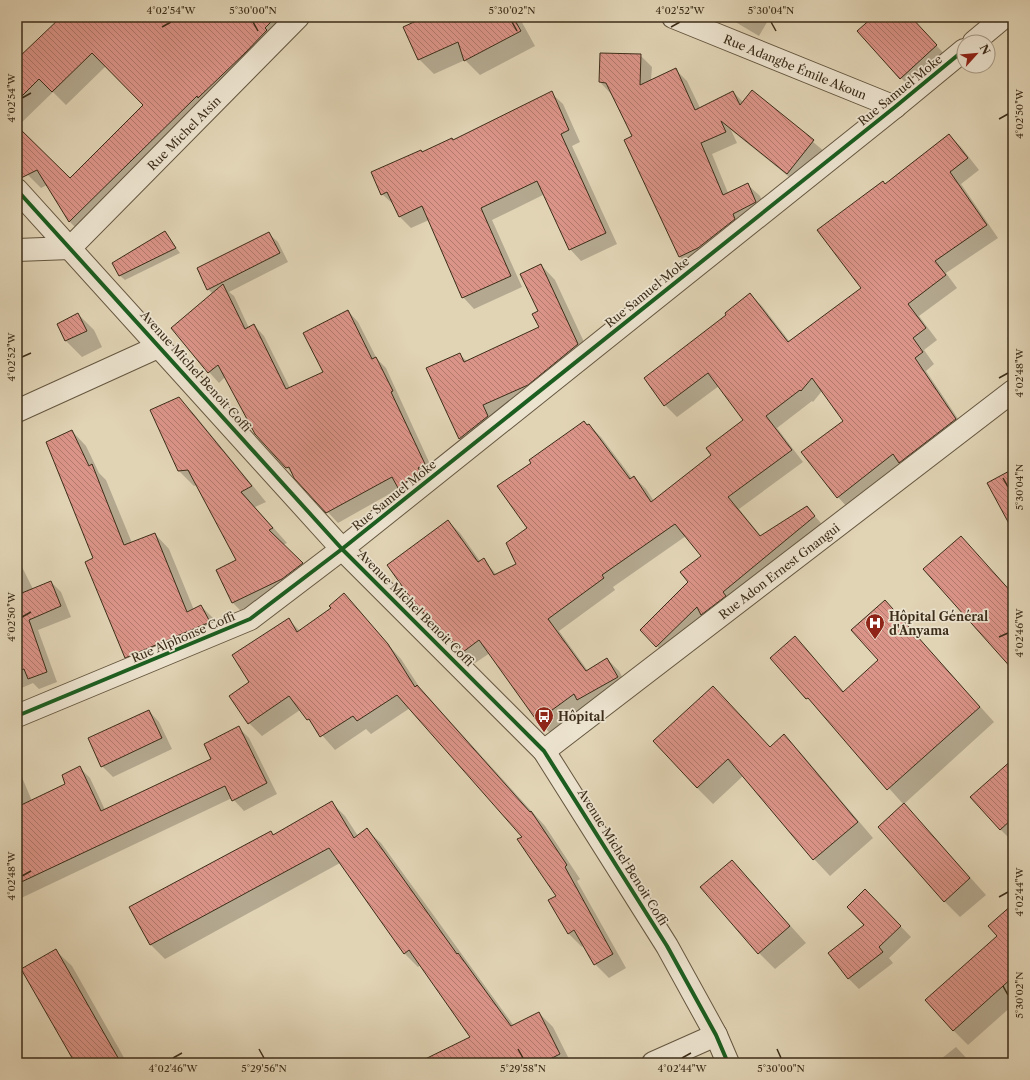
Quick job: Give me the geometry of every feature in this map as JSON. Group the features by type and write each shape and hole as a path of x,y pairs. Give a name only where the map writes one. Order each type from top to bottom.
{"street":[{"name":"Rue Michel Atsin","path":"70,248 298,17"},
{"name":"Rue Adangbe Émile Akoun","path":"673,17 896,107"},
{"path":"984,34 1004,17"},
{"name":"Rue Samuel Moke","path":"342,549 896,107 956,57"},
{"name":"Avenue Michel Benoit Coffi","path":"17,190 160,346 342,549 544,751 667,946 716,1035 728,1063"},
{"path":"17,250 70,248"},
{"path":"17,411 160,346"},
{"name":"Rue Adon Ernest Gnangui","path":"544,751 1013,391"},
{"name":"Rue Alphonse Coffi","path":"17,716 250,619 342,549"},
{"path":"653,1063 716,1035"}],"building":[{"path":"61,17 276,17 265,28 267,30 245,53 198,98 197,96 69,222 37,170 21,178 17,178 17,126 70,178 143,105 92,53 52,92 39,79 17,101 17,59"},
{"path":"425,17 513,17 521,31 464,61 458,42 418,60 403,27"},
{"path":"873,17 911,17 937,45 900,79 857,31"},
{"path":"600,53 641,54 640,85 676,68 695,110 733,91 740,105 752,90 814,140 787,174 721,121 726,132 701,143 723,195 748,183 756,202 733,214 735,219 698,248 679,257 624,140 632,136 606,83 599,82"},
{"path":"552,91 569,130 561,134 606,233 569,250 537,181 481,208 511,276 462,298 422,206 399,217 387,192 381,195 371,172 421,150 422,152 452,138 453,140"},
{"path":"949,134 968,158 950,172 987,225 935,261 946,275 908,304 926,328 913,338 923,352 915,358 956,419 899,463 893,454 837,498 801,452 843,421 812,378 801,391 800,390 766,416 792,450 728,497 760,536 807,506 815,516 723,592 726,596 701,615 697,607 656,647 640,630 688,582 680,572 701,556 675,524 602,575 604,578 548,619 586,671 607,658 618,677 577,700 574,694 537,721 479,640 463,652 415,604 387,565 448,520 478,562 484,558 494,575 516,564 506,543 527,528 497,486 531,463 529,460 584,421 587,425 589,424 630,479 634,476 651,502 711,455 706,448 743,420 708,373 664,406 644,378 726,315 725,313 750,293 788,342 861,288 817,230 883,181 885,184"},
{"path":"165,231 176,248 119,276 112,263"},
{"path":"269,232 280,253 207,290 197,268"},
{"path":"541,264 578,344 528,385 483,405 488,416 459,439 426,368 460,353 464,362 539,327 532,314 538,311 520,274"},
{"path":"223,284 245,329 254,324 286,389 323,372 303,333 348,310 372,359 376,357 393,391 391,392 425,464 418,468 420,471 398,488 392,477 326,513 294,478 289,467 286,468 255,434 218,365 208,373 171,328"},
{"path":"78,313 87,331 65,341 57,324"},
{"path":"179,397 252,486 241,492 273,528 269,530 303,563 282,579 232,603 216,570 236,560 188,470 178,471 150,410"},
{"path":"72,430 89,466 92,464 124,545 155,533 187,612 201,605 210,622 125,658 85,562 93,558 46,442"},
{"path":"1013,469 1013,531 987,483"},
{"path":"961,536 1013,594 1013,670 923,569"},
{"path":"51,581 61,606 29,620 47,672 28,679 24,669 17,671 17,595"},
{"path":"344,593 388,644 415,687 417,685 530,812 531,811 567,865 565,867 613,954 594,965 574,930 568,934 548,900 556,896 517,839 522,837 397,695 357,721 353,716 320,737 309,719 307,720 289,696 248,724 229,696 249,682 232,655 289,618 297,632 331,608 329,606"},
{"path":"885,600 980,707 887,790 808,698 806,699 770,658 795,636 843,692 878,660 851,630"},
{"path":"713,686 770,747 784,734 858,822 813,860 728,759 697,788 653,741"},
{"path":"149,710 162,738 101,767 88,738"},
{"path":"239,726 267,783 232,801 225,786 17,884 17,807 65,784 62,775 80,766 101,811 211,759 204,744"},
{"path":"1013,759 1013,818 1000,830 970,797"},
{"path":"332,801 354,838 367,828 457,954 458,953 511,1026 539,1012 560,1054 542,1063 417,1063 470,1037 409,950 404,954 329,848 150,945 129,907 271,831 273,835"},
{"path":"904,803 970,878 944,902 878,827"},
{"path":"732,860 790,926 758,954 700,887"},
{"path":"865,889 901,926 879,947 883,952 848,979 828,953 864,925 847,907"},
{"path":"1013,904 1013,977 953,1031 925,1000 997,936 988,926"},
{"path":"56,949 121,1063 75,1063 21,969"}],"cycle path":[{"path":"17,716 250,619 342,549 956,57"},
{"path":"17,190 342,549 544,751 667,946 716,1035 728,1063"}],"place":[{"name":"Hôpital Général d'Anyama","path":"875,640"},
{"name":"Hôpital","path":"544,733"}]}
